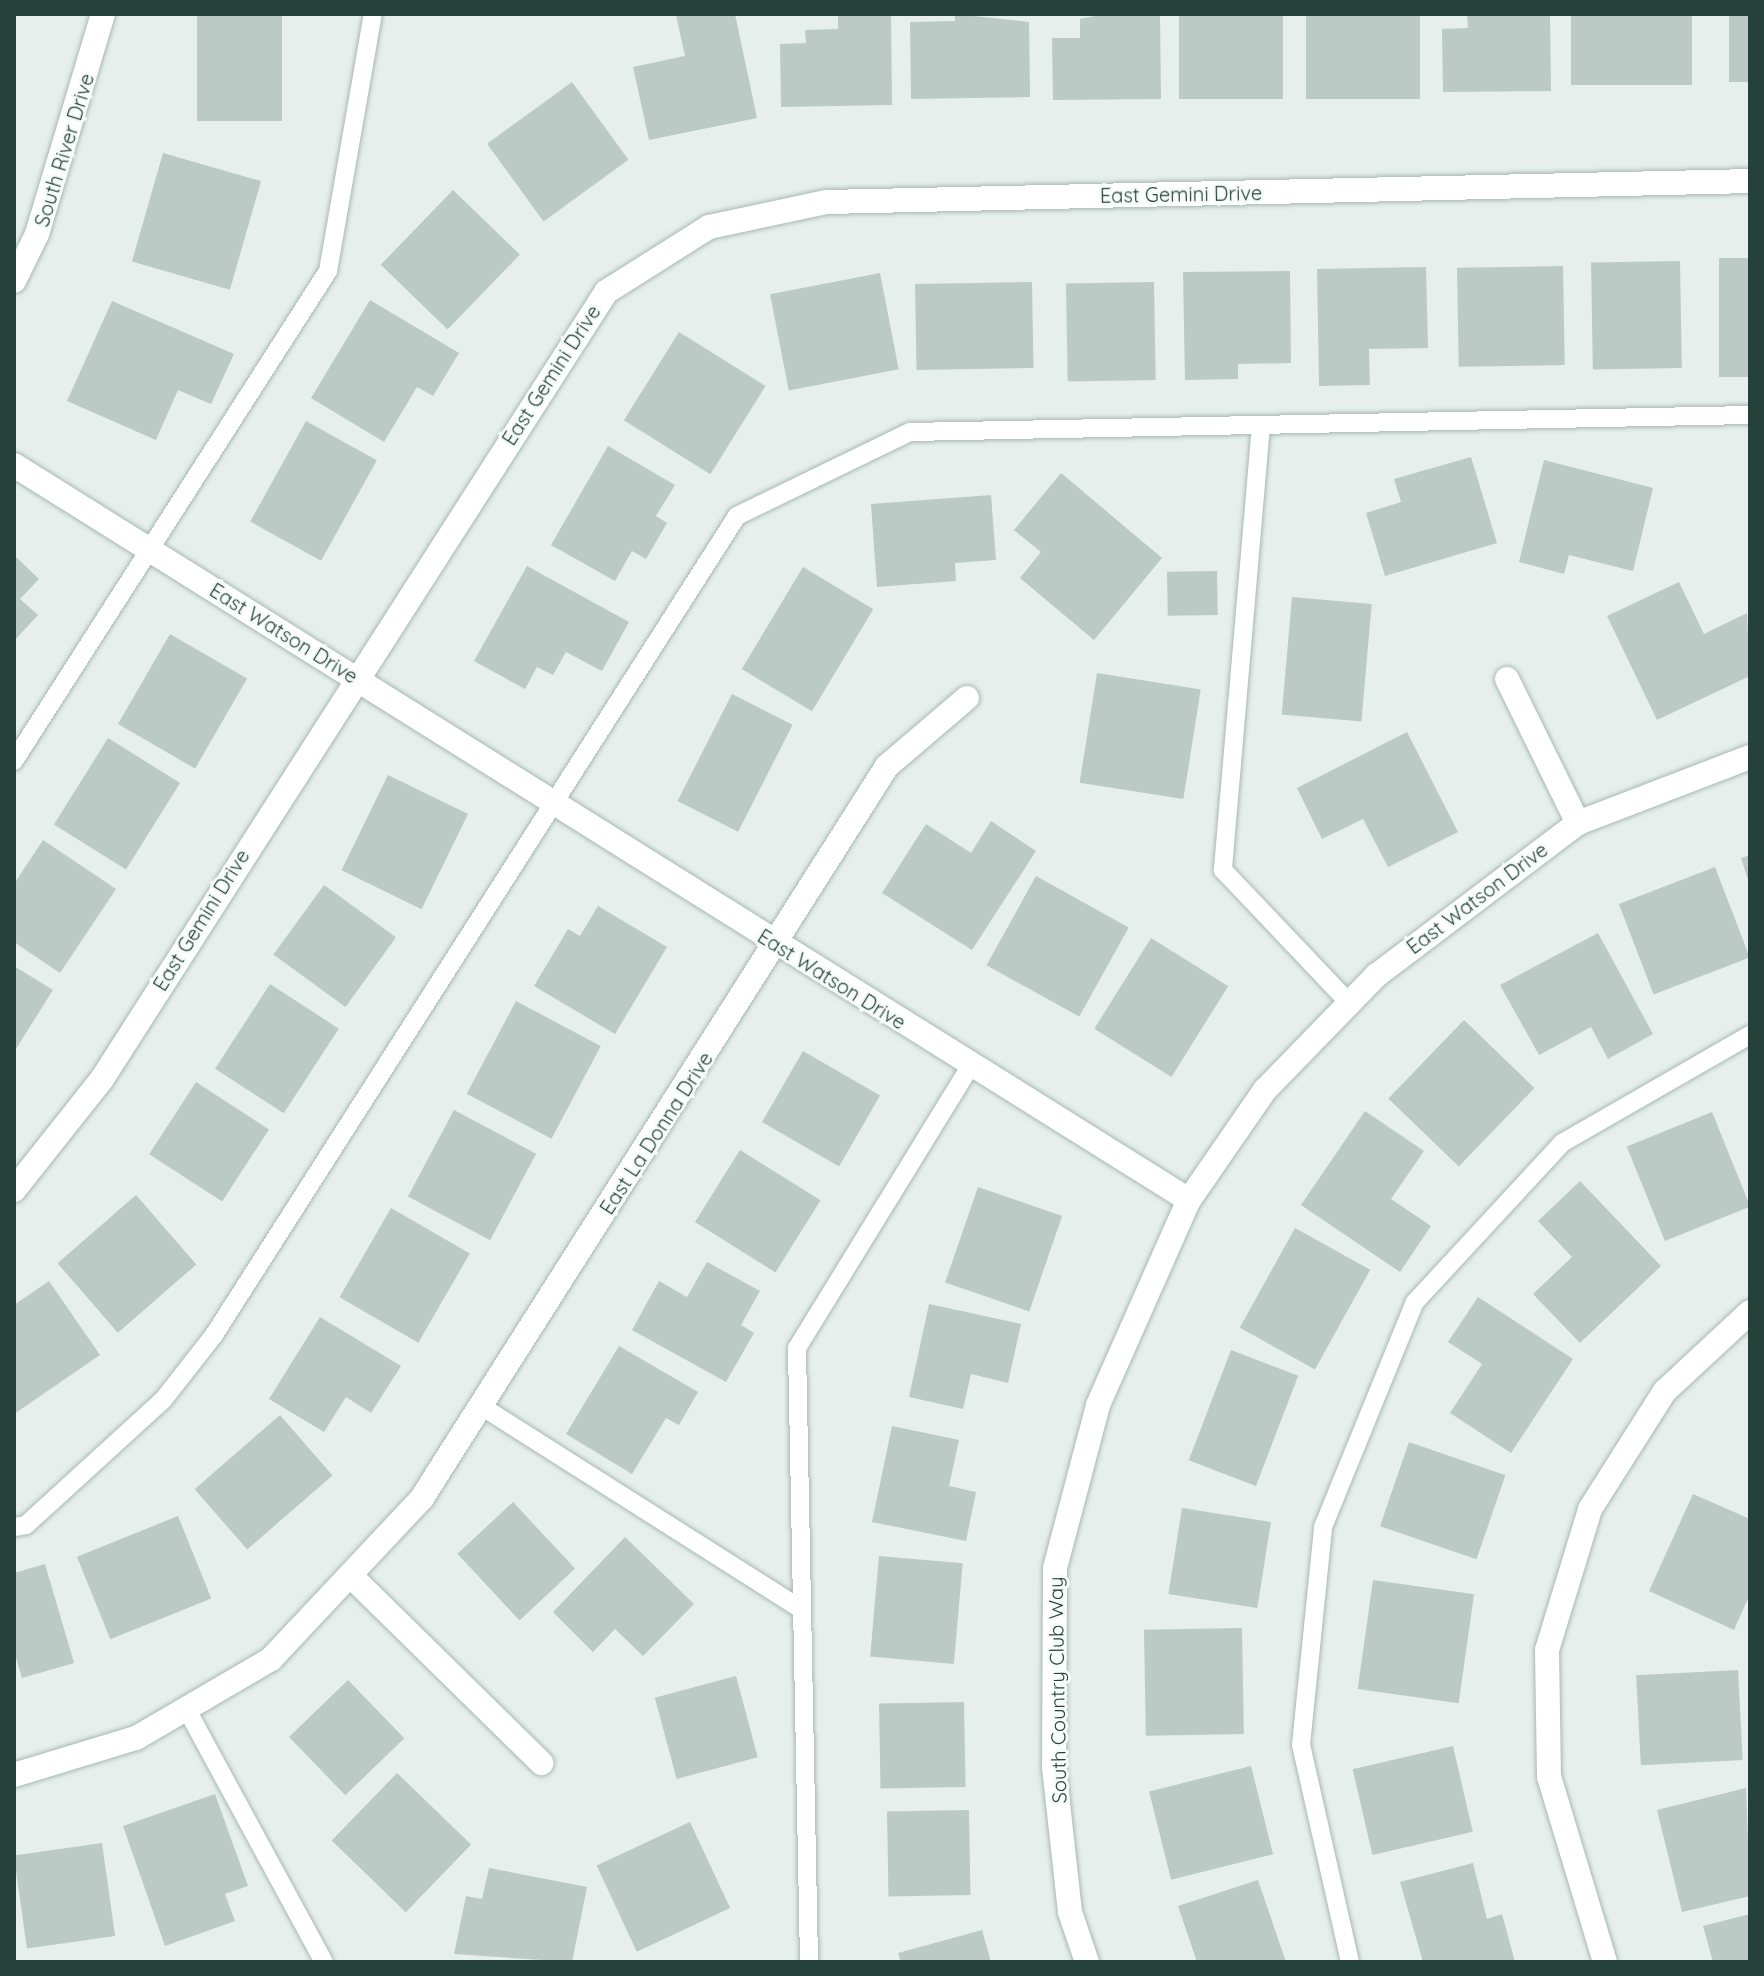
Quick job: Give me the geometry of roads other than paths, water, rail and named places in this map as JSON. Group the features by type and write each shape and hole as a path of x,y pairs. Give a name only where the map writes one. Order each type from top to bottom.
{"street":[{"name":"South River Drive","path":"14,281 37,234 103,14"},
{"name":"East Gemini Drive","path":"14,1190 102,1079 354,676 606,292 709,227 827,202 1750,181"},
{"name":"East Watson Drive","path":"14,465 354,676 776,945 1189,1200 1265,1090 1349,1003 1578,823 1750,757"},
{"path":"1507,679 1578,823"},
{"name":"East La Donna Drive","path":"14,1775 136,1738 271,1659 422,1498 887,766 967,698"},
{"name":"South Country Club Way","path":"1087,1962 1070,1912 1054,1768 1055,1568 1098,1405 1189,1200"},
{"path":"1605,1962 1549,1777 1547,1650 1590,1509 1665,1391 1750,1312"},
{"path":"351,1576 541,1763"}],"lane":[{"path":"14,761 152,552 328,271 373,14"},
{"path":"14,1527 26,1525 163,1400 214,1335 557,806 737,516 910,432 1750,415"},
{"path":"1261,425 1223,870 1349,1003"},
{"path":"1350,1962 1301,1745 1323,1527 1415,1302 1562,1143 1750,1035"},
{"path":"809,1962 797,1348 971,1065"},
{"path":"481,1406 802,1610"},
{"path":"186,1708 324,1962"}]}
